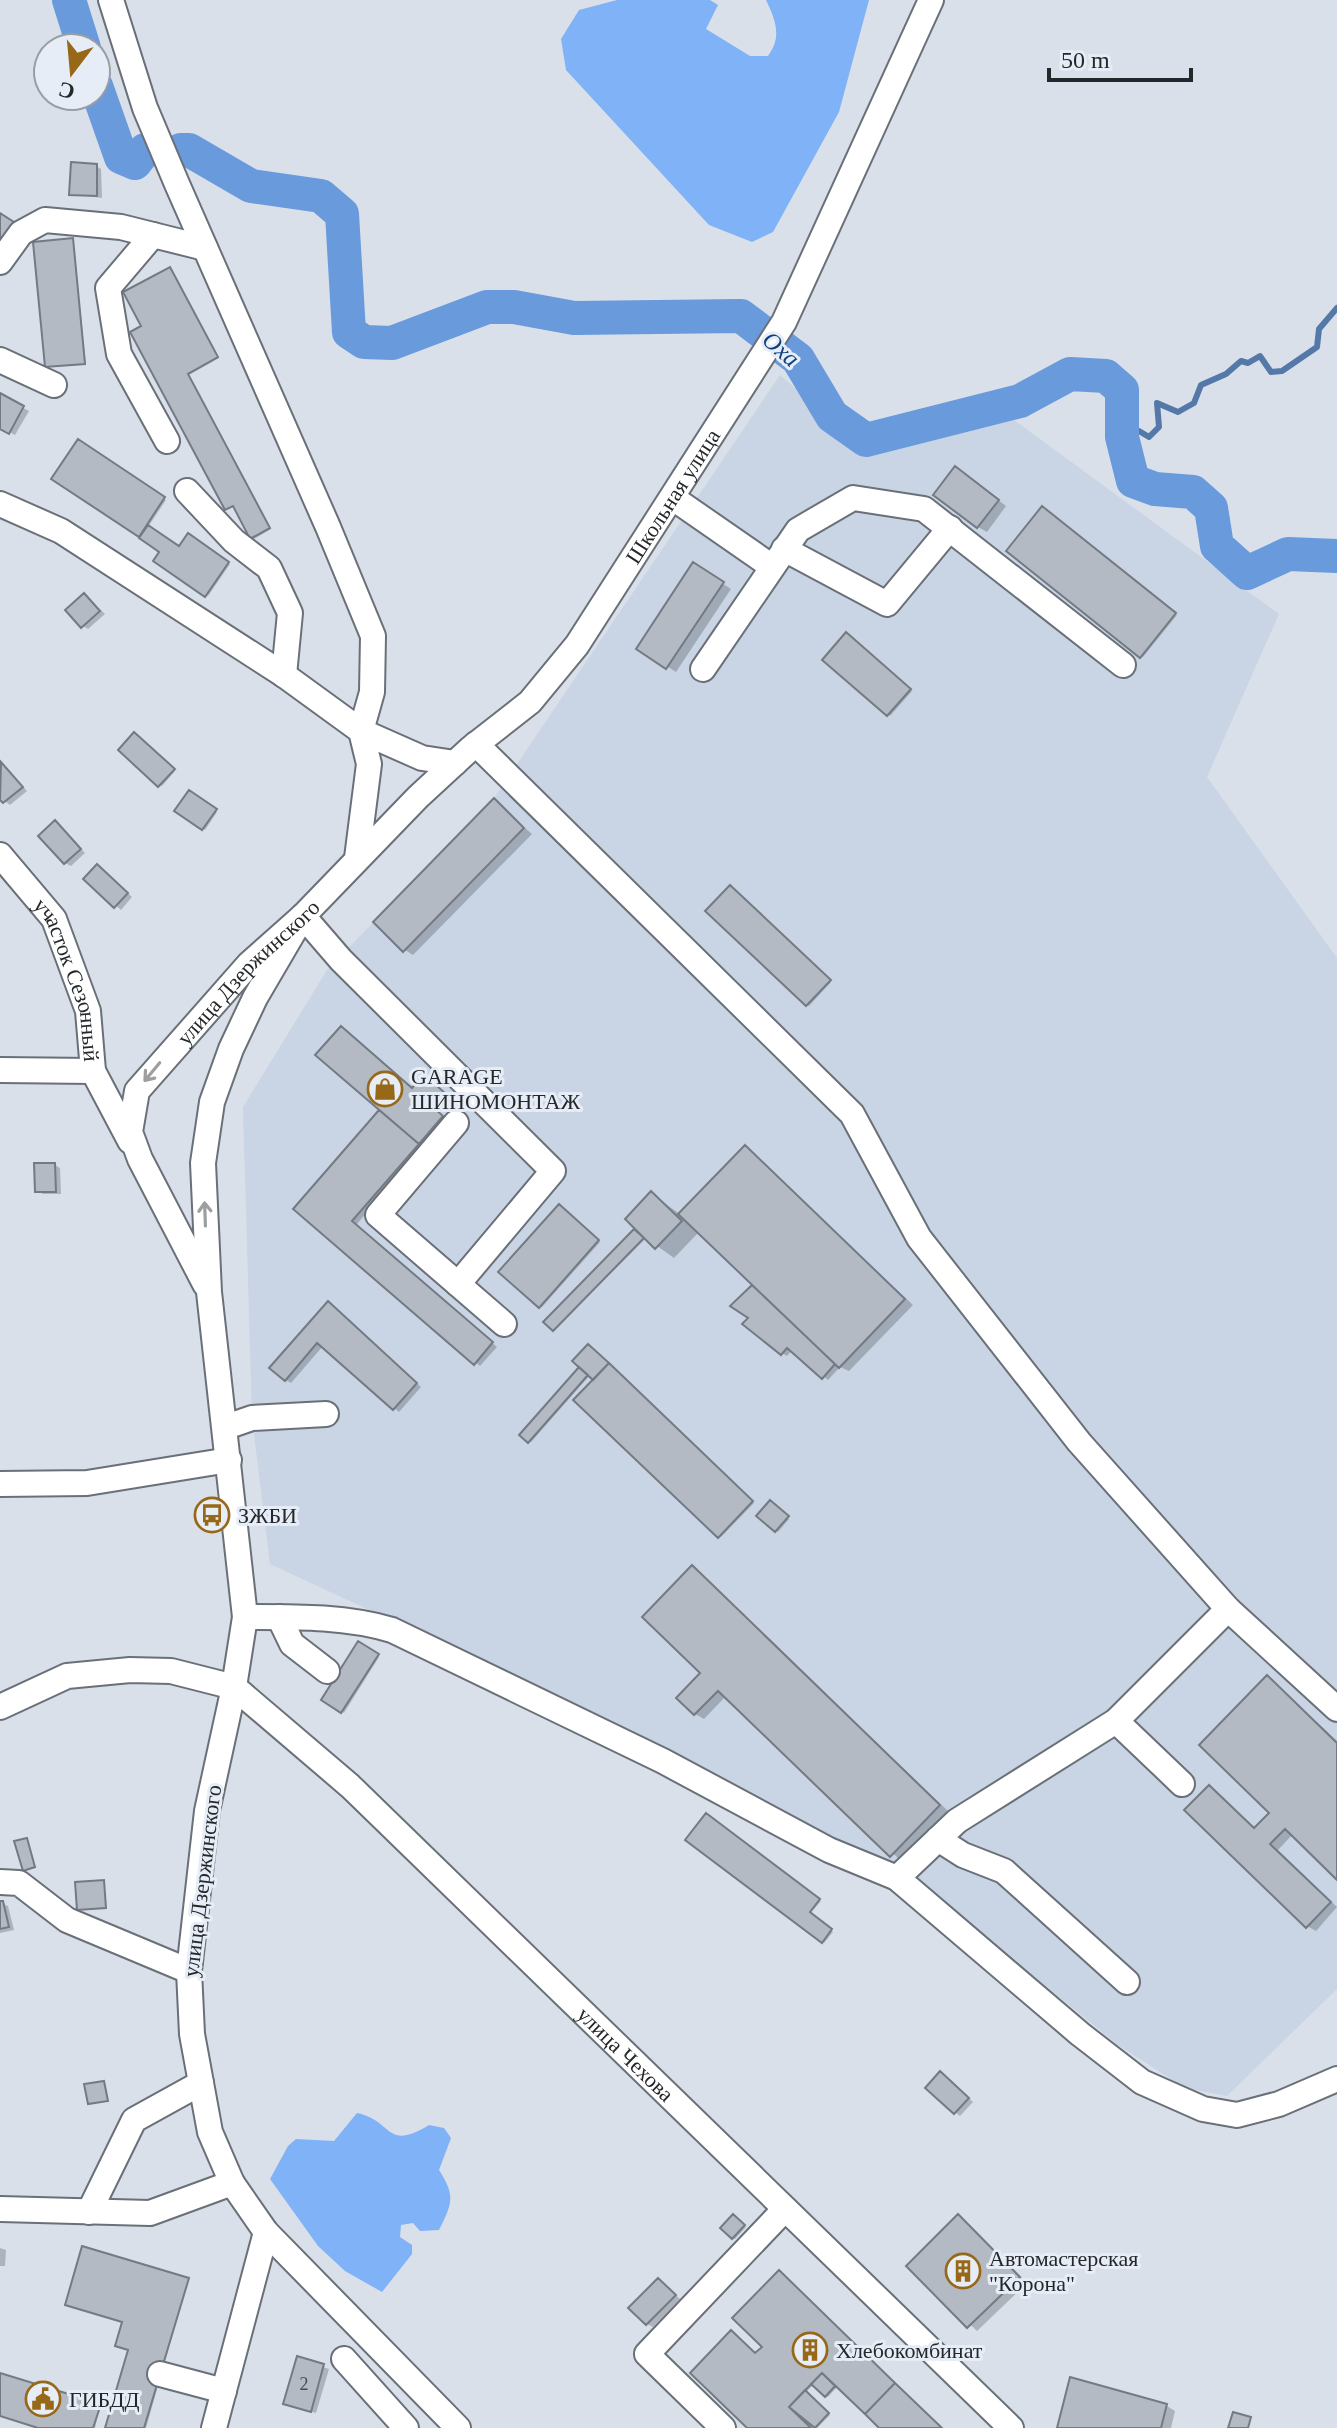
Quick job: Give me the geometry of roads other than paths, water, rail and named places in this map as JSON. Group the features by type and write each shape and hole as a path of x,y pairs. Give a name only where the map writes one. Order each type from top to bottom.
{"street":[{"path":"111,0 145,108 373,636 372,692 361,731 369,764 357,858"},
{"name":"Школьная улица","path":"303,916 357,858 455,763 530,702 577,645 753,375 784,322 931,0"},
{"path":"0,262 21,233 45,220 121,227 205,248"},
{"path":"153,235 108,288 119,354 167,441"},
{"path":"0,360 54,385"},
{"path":"187,491 234,541 269,568 290,613 284,675"},
{"path":"673,498 777,558 887,604 950,528"},
{"path":"703,669 798,530 853,498 924,509 1123,665"},
{"path":"0,504 61,531 284,675 361,731 422,758 455,763"},
{"path":"476,744 852,1114 919,1238 1079,1442 1228,1609 1337,1709"},
{"name":"участок Сезонный","path":"1,857 54,919 88,1011 93,1071 140,1159"},
{"path":"303,916 341,960 553,1171 458,1284"},
{"name":"улица Дзержинского","path":"209,1292 140,1159 130,1132 137,1091 249,964 303,916"},
{"name":"улица Дзержинского","path":"303,916 249,1011 212,1102 203,1163 209,1292 245,1617 234,1687 207,1811 189,1971 192,2034 210,2132 232,2183 266,2232 458,2428"},
{"path":"0,1070 93,1071"},
{"path":"456,1123 378,1215 504,1324"},
{"path":"226,1427 252,1418 326,1414"},
{"path":"0,1484 87,1483 229,1460"},
{"path":"897,1878 957,1821 1116,1721 1228,1609"},
{"path":"245,1617 372,1624 392,1630 663,1761 829,1850 897,1878 1080,2034 1142,2082 1203,2109 1237,2115 1279,2104 1337,2079"},
{"path":"279,1617 292,1644 327,1671"},
{"path":"0,1707 67,1676 130,1670 171,1671 234,1687"},
{"name":"улица Чехова","path":"234,1687 350,1786 1011,2428"},
{"path":"1116,1721 1182,1784"},
{"path":"938,1839 963,1855 1004,1871 1127,1982"},
{"path":"0,1882 19,1883 67,1920 189,1971"},
{"path":"89,2212 134,2120 201,2083"},
{"path":"0,2209 150,2213 232,2183"},
{"path":"723,2428 647,2354 785,2209"},
{"path":"214,2428 266,2232"},
{"path":"344,2359 396,2424"},
{"path":"160,2374 224,2391"}],"waterway":[{"name":"Оха","path":"69,0 79,32"},
{"name":"Оха","path":"105,112 121,157 135,163 145,150"},
{"name":"Оха","path":"181,150 189,150 251,186 321,196 342,214 349,332 364,342 392,343 487,307 514,307 574,318 741,316 798,359 832,416 866,440 1020,401 1070,374 1106,376 1122,390 1122,437 1133,481 1155,489 1193,492 1211,508 1217,546 1247,573 1288,554 1337,556"},
{"path":"1122,437 1139,431 1149,437 1159,427 1157,403 1178,412 1194,403 1201,385 1226,374 1241,361 1248,363 1260,356 1271,372 1282,371 1317,347 1319,329 1337,308"}],"place":[{"name":"GARAGE ШИНОМОНТАЖ","path":"385,1089"},
{"name":"ЗЖБИ","path":"212,1515"},
{"name":"Автомастерская \"Корона\"","path":"963,2271"},
{"name":"Хлебокомбинат","path":"810,2350"},
{"name":"ГИБДД","path":"43,2399"}]}
